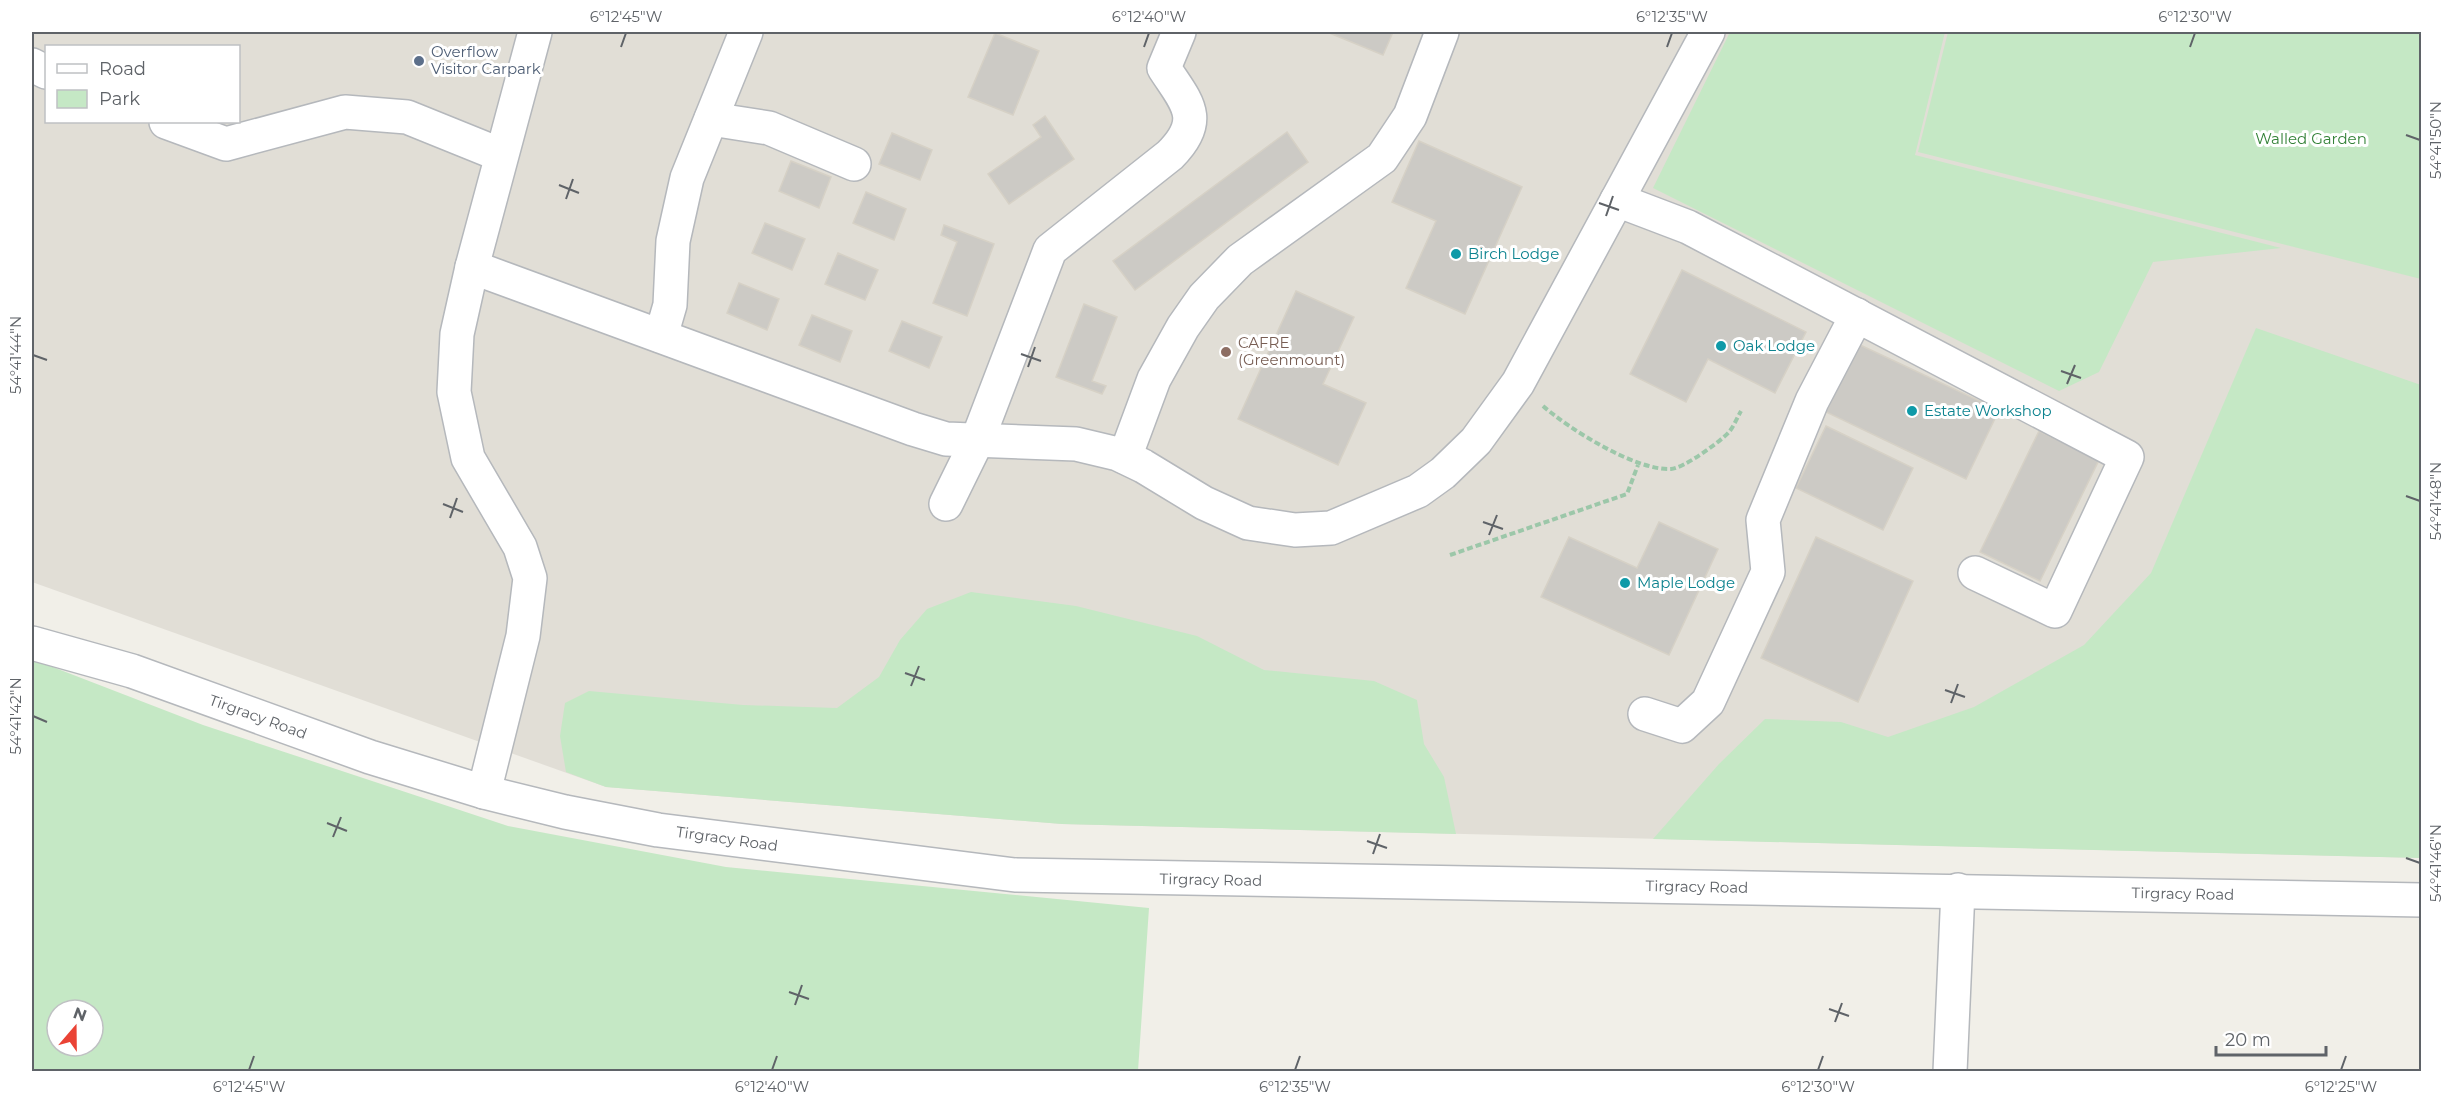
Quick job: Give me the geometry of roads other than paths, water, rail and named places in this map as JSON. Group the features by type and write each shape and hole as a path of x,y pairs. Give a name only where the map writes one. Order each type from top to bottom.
{"street":[{"path":"484,792 523,636 530,578 520,547 468,458 454,392 457,334 472,267 535,32"},
{"path":"661,336 670,305 673,241 687,178 746,32"},
{"path":"946,504 977,441 1050,250 1170,155 1184,138 1190,116 1188,103 1164,68 1179,32"},
{"path":"1125,457 1154,379 1183,327 1204,297 1240,260 1382,158 1410,116 1442,32"},
{"path":"472,267 913,429 946,439 1076,444 1125,457 1204,503 1248,523 1295,530 1330,528 1418,491 1443,473 1476,441 1518,383 1708,32"},
{"path":"169,123 226,144 345,112 407,117 501,155"},
{"path":"711,119 769,128 854,164"},
{"path":"1617,200 1688,227 2127,457 2055,611 1975,573"},
{"path":"1645,714 1682,726 1708,702 1768,572 1763,520 1812,401 1857,315"},
{"name":"Tirgracy Road","path":"32,643 132,671 370,757 484,792 565,812 658,830 1015,876 1367,884 1959,890 2421,900"},
{"path":"1950,1071 1959,890"}],"place":[{"name":"Overflow Visitor Carpark","path":"419,61"},
{"name":"Birch Lodge","path":"1456,254"},
{"name":"Oak Lodge","path":"1721,346"},
{"name":"CAFRE (Greenmount)","path":"1226,352"},
{"name":"Estate Workshop","path":"1912,411"},
{"name":"Maple Lodge","path":"1625,583"}],"park label":[{"name":"Walled Garden","path":"2311,139"}]}
